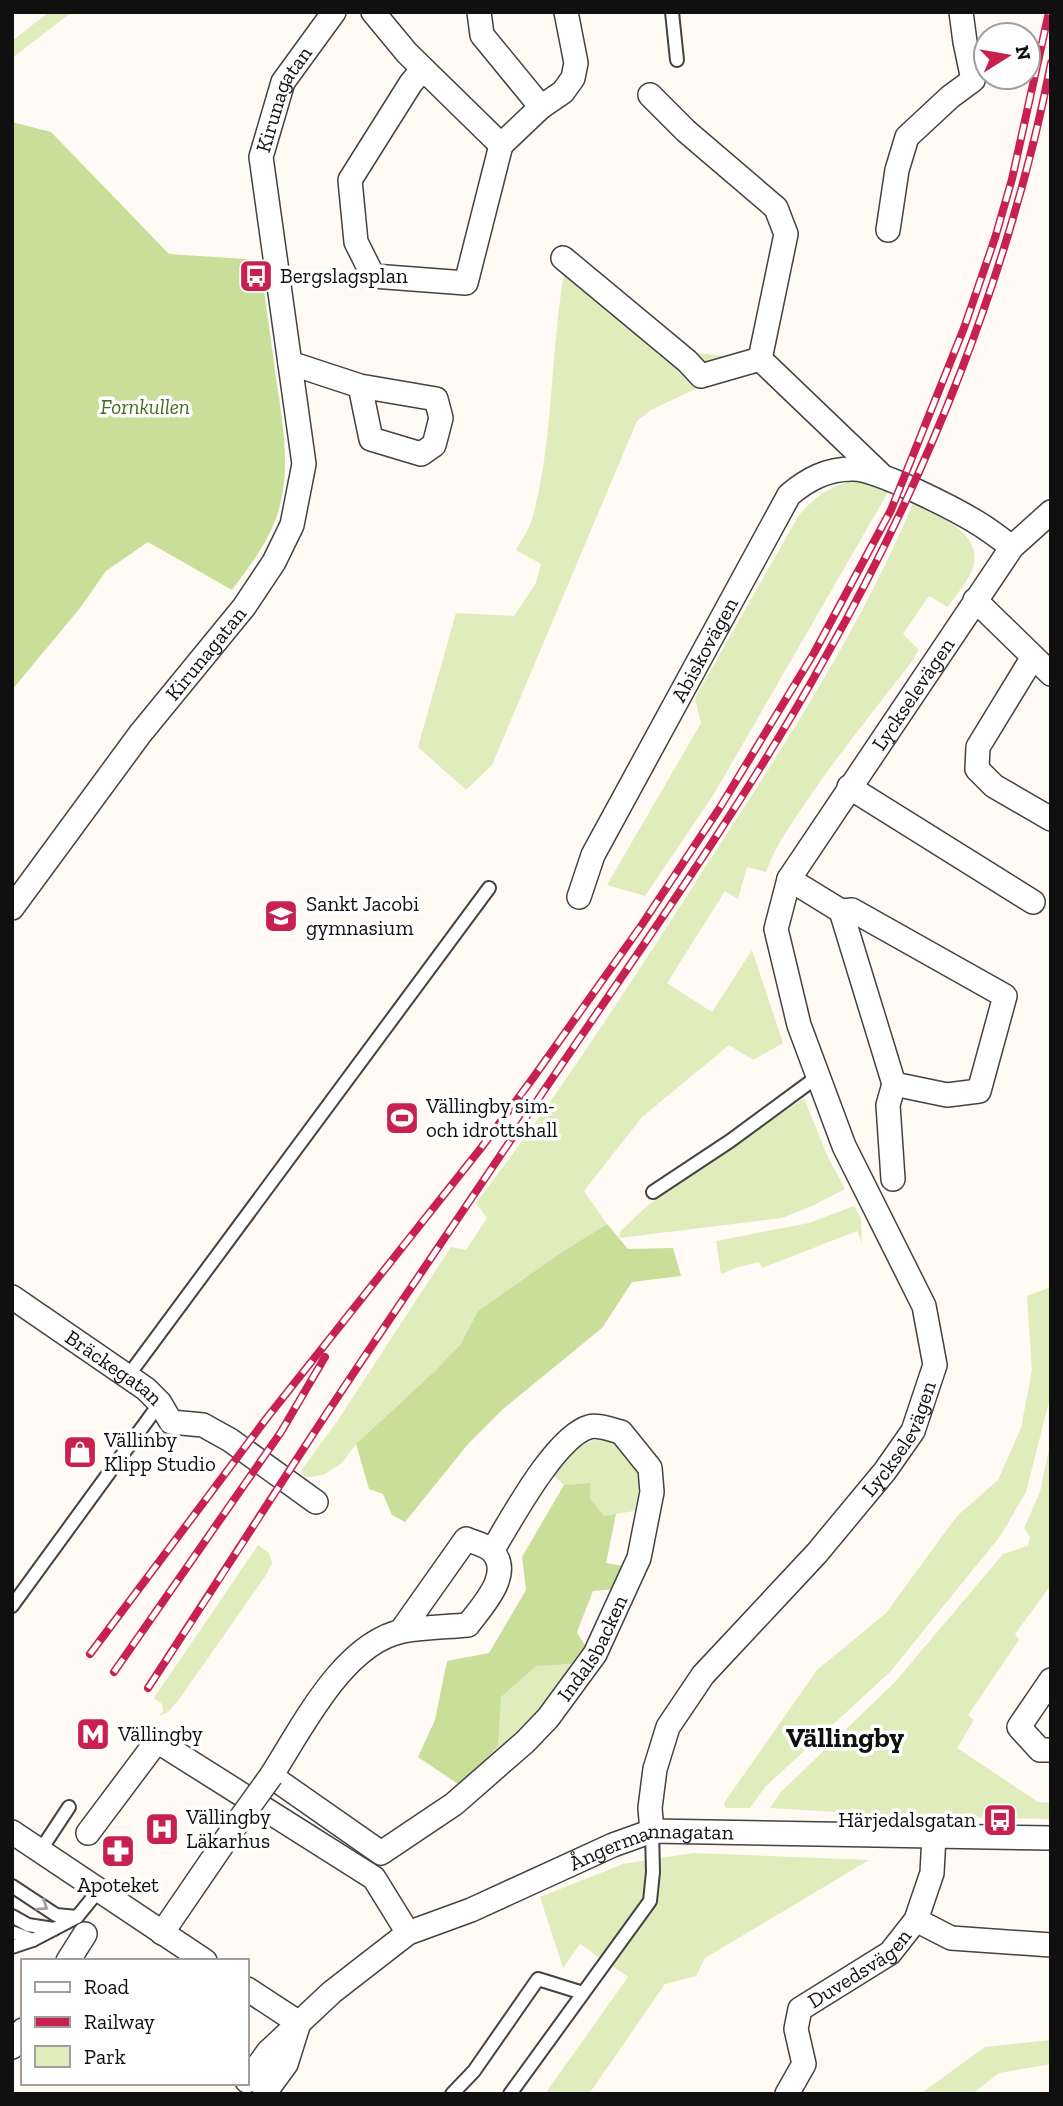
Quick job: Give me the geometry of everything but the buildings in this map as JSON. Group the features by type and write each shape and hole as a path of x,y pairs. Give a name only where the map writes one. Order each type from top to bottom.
{"street":[{"name":"Kirunagatan","path":"12,908 140,734 216,643 274,562 292,525 304,464 261,157 283,82 334,12"},
{"path":"373,12 423,69 501,145"},
{"path":"479,12 482,35 541,107"},
{"path":"423,69 411,83 350,180 356,242 373,276 466,283 501,145 541,107 563,92 573,78 576,63 566,12"},
{"path":"888,230 897,170 906,138 950,97 973,80 961,12"},
{"path":"564,258 687,361 701,376 760,359 786,234 776,208 650,95"},
{"name":"Abiskovägen","path":"760,359 884,477"},
{"path":"290,363 360,386"},
{"name":"Abiskovägen","path":"579,897 593,855 789,495 803,483 826,472 855,468 884,477 980,524 1012,547"},
{"name":"Lyckselevägen","path":"652,1831 650,1808 655,1769 668,1727 703,1675 817,1553 885,1471 913,1431 935,1365 924,1306 844,1146 799,1026 776,929 789,879 1012,547 1051,512"},
{"path":"975,600 1051,674"},
{"path":"1033,657 978,747 977,769 995,786 1051,819"},
{"path":"849,787 1033,902"},
{"path":"789,879 841,911 852,910 1005,996 979,1091 947,1095 894,1084"},
{"path":"841,911 894,1084 888,1105 893,1179"},
{"name":"Bräckegatan","path":"12,1297 146,1389 160,1403 171,1422 202,1425 230,1440 316,1502"},
{"name":"Indalsbacken","path":"271,1776 381,1853 454,1804 526,1742 548,1718 595,1654 639,1558 652,1492 649,1468 621,1432 592,1426 575,1434 541,1472 492,1550"},
{"path":"162,1933 271,1776 334,1679 368,1645 401,1631 468,1625 497,1587 498,1564 492,1550 466,1539 401,1631"},
{"path":"1051,1680 1019,1727 1041,1750 1051,1751"},
{"path":"88,1833 157,1741 374,1878 408,1933"},
{"name":"Ångermannagatan","path":"248,2079 268,2052 332,1992 408,1933 471,1910 613,1844 652,1831 1051,1838"},
{"path":"12,1832 202,1959"},
{"name":"Duvedsvägen","path":"787,2094 804,2064 796,2029 800,2009 890,1953 916,1920 932,1872 934,1836"},
{"path":"916,1920 951,1938 1051,1945"},
{"path":"69,1959 81,1926"},
{"path":"248,1990 299,2023"},
{"name":"Ångermannagatan","path":"264,2094 286,2064 299,2023"}],"lane":[{"path":"672,12 677,60"},
{"path":"128,1376 489,888"},
{"path":"653,1192 730,1141 817,1077"},
{"path":"12,1606 160,1403"},
{"path":"40,1850 69,1807"},
{"path":"510,2094 650,1901 653,1872 652,1831"},
{"path":"12,1886 57,1915 81,1926"},
{"path":"81,1926 99,1890"},
{"path":"12,1916 28,1925 54,1929 81,1926"},
{"path":"12,1947 54,1929"},
{"path":"12,1933 33,1940"},
{"path":"453,2094 474,2071 538,1979 583,1993"}],"green space":[{"path":"49,12 72,12 12,58 12,41"},
{"name":"Fornkullen","path":"12,122 51,132 169,254 260,260 283,424 285,471 281,501 273,525 261,548 232,590 148,542 106,571 80,608 12,690"},
{"path":"564,274 684,351 731,357 708,383 651,410 637,421 492,765 466,790 418,747 456,613 514,616 536,583 541,564 516,550 532,520 540,486"},
{"path":"853,480 891,487 714,794 645,896 607,885 701,723 695,698 799,515 823,493"},
{"path":"913,503 947,520 966,537 975,558 970,575 948,607 929,596 903,634 919,650 913,660 819,784 784,835 766,872 747,867 738,899 725,891 667,983 712,1012 752,950 783,1043 753,1060 729,1045 642,1117 584,1191 607,1224 478,1311 460,1345 356,1444 342,1463 325,1474 304,1476 300,1472 336,1423 451,1247 466,1250 487,1218 476,1203 594,1037 791,734 869,598"},
{"path":"804,1098 827,1155 845,1189 782,1218 619,1238 620,1232 648,1205"},
{"path":"854,1206 861,1218 862,1243 857,1231 762,1268 759,1262 721,1274 716,1241 809,1223"},
{"path":"607,1224 628,1249 673,1248 681,1276 632,1282 602,1328 502,1410 468,1444 405,1522 392,1515 383,1494 369,1489 356,1444 460,1345 478,1311"},
{"path":"1051,1287 1051,1394 1026,1492 1001,1535 890,1672 765,1787 750,1808 726,1808 724,1803 817,1670 886,1613 957,1516 998,1480 1021,1428 1032,1370 1027,1296"},
{"path":"1051,1439 1051,1585 1015,1634 1019,1640 968,1715 974,1720 957,1748 1038,1802 1051,1803 1051,1819 899,1816 770,1808 780,1793 896,1681 1003,1554 1028,1546 1030,1537 1024,1528 1040,1492"},
{"path":"594,1440 611,1442 624,1449 643,1475 634,1511 604,1516 590,1498 589,1484 564,1485 551,1473 567,1453"},
{"path":"590,1483 590,1498 604,1516 616,1514 606,1563 623,1566 615,1589 593,1591 577,1632 585,1646 571,1664 536,1666 501,1697 498,1746 461,1786 418,1757 435,1720 447,1661 489,1653 526,1590 522,1557 564,1485"},
{"path":"258,1545 269,1553 272,1563 266,1575 180,1698 168,1712 159,1716 163,1711 162,1704 154,1698"},
{"path":"571,1664 550,1700 524,1731 461,1786 498,1746 500,1697 536,1665"},
{"path":"693,1853 869,1860 705,1958 696,1976 665,1984 589,2094 545,2094 628,1977 580,1944 563,1968 540,1897 623,1864"},
{"path":"1051,2040 1051,2064 999,2073 972,2094 920,2094 985,2047"}],"railway":[{"path":"90,1654 266,1419 481,1148 533,1078 641,926 719,809 814,653 891,510 964,328 1012,179 1049,12"},
{"path":"148,1688 302,1451 724,824 825,658 898,517 962,370 1013,217 1051,63"},
{"path":"114,1672 281,1432 325,1357"}],"place":[{"name":"Bergslagsplan","path":"256,276"},
{"name":"Sankt Jacobi gymnasium","path":"281,916"},
{"name":"Vällingby sim- och idrottshall","path":"402,1118"},
{"name":"Vällinby Klipp Studio","path":"80,1452"},
{"name":"Vällingby","path":"93,1734"},
{"name":"Härjedalsgatan","path":"1000,1820"},
{"name":"Vällingby Läkarhus","path":"162,1829"},
{"name":"Apoteket","path":"118,1851"}],"district":[{"name":"Vällingby","path":"845,1737"}]}
